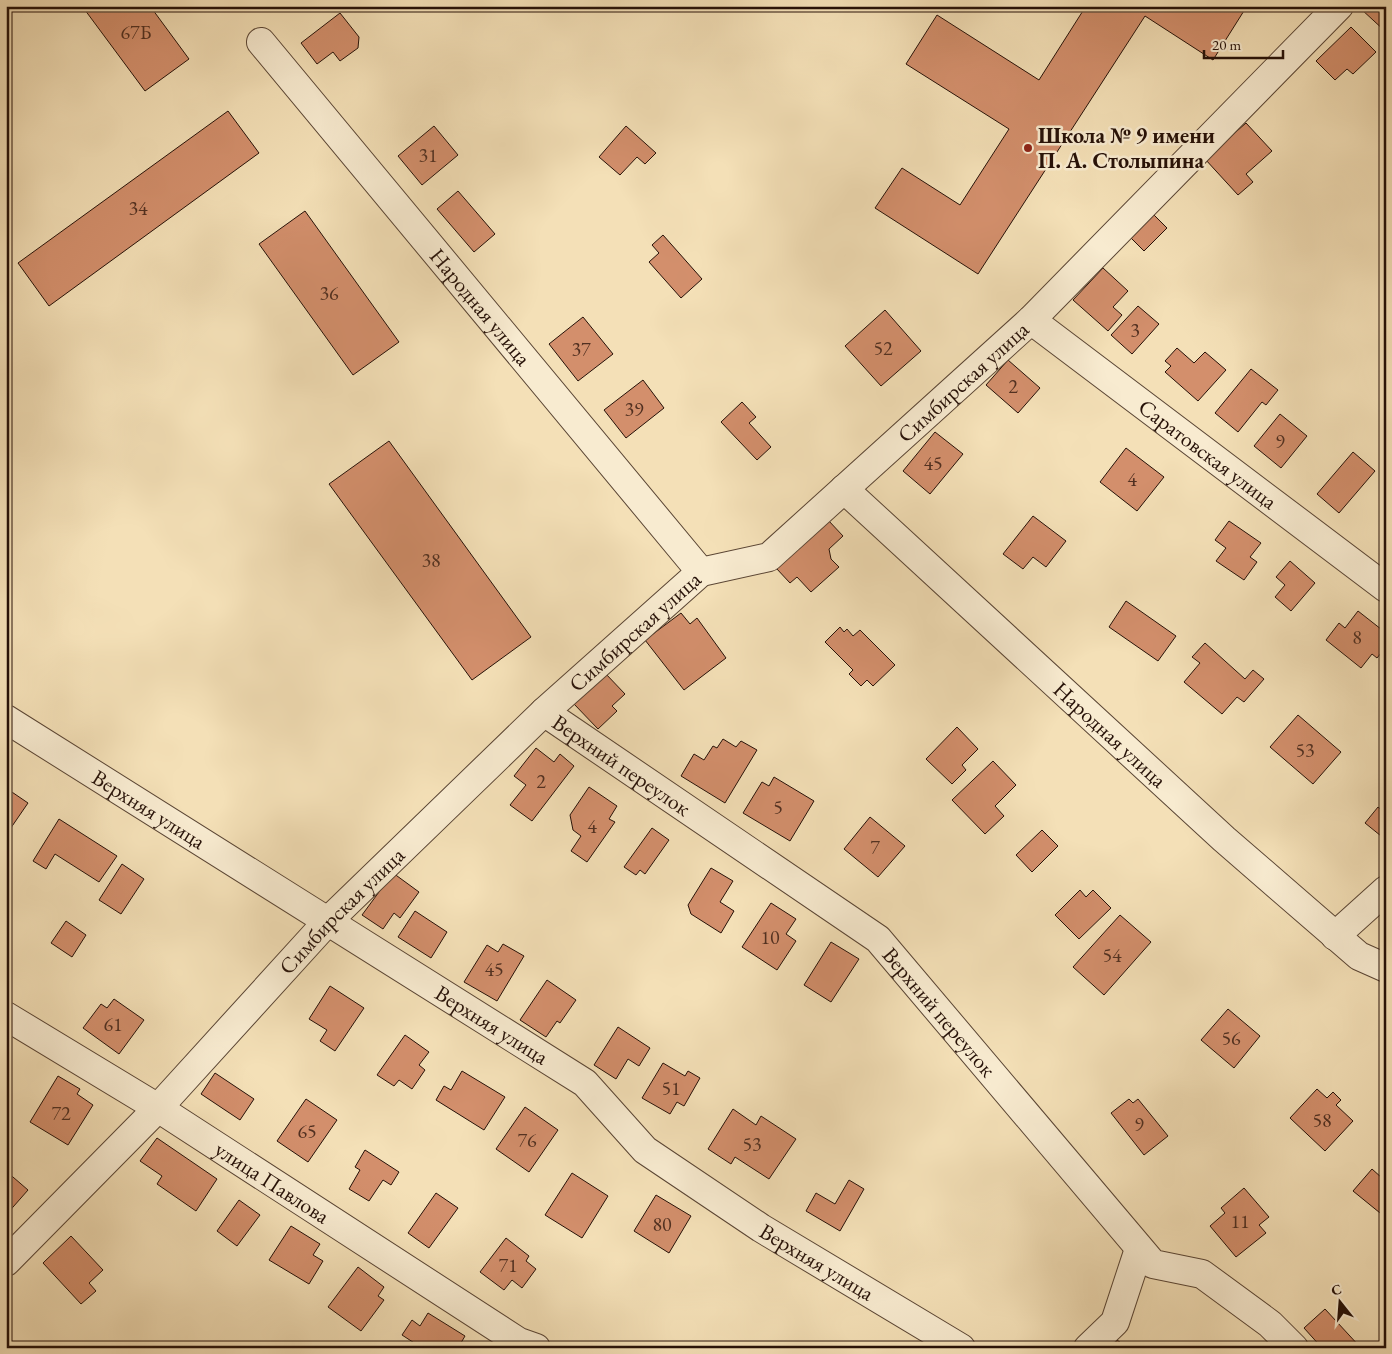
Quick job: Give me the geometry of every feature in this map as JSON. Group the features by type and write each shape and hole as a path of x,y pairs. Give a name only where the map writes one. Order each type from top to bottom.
{"street":[{"name":"Симбирская улица","path":"6,1262 158,1108 328,921 544,712 701,572 769,557 1032,320 1339,6"},
{"name":"Народная улица","path":"261,42 701,572"},
{"name":"Саратовская улица","path":"1032,320 1386,588"},
{"name":"Народная улица","path":"844,489 1224,839 1359,956 1386,968"},
{"name":"Верхний переулок","path":"544,712 878,939 1152,1264 1202,1274 1270,1324 1294,1348"},
{"name":"Верхняя улица","path":"6,719 585,1083 645,1150 761,1228 961,1348"},
{"path":"1335,936 1386,890"},
{"name":"улица Павлова","path":"6,1016 158,1108 519,1342 536,1348"},
{"path":"1088,1348 1116,1322 1139,1249"}],"building":[{"path":"82,6 150,6 189,59 145,91"},
{"name":"Школа № 9 имени П. А. Столыпина","path":"1086,6 1247,6 1213,60 1145,16 978,274 875,208 902,168 960,205 1009,129 906,64 937,15 1039,80"},
{"path":"1364,6 1386,6 1386,32 1361,9"},
{"path":"340,13 359,37 358,48 340,61 333,52 317,64 301,43"},
{"path":"1351,27 1376,52 1353,74 1347,69 1335,80 1316,61"},
{"path":"228,111 259,153 49,306 18,263"},
{"path":"1246,123 1272,151 1246,174 1253,182 1238,195 1205,159"},
{"path":"434,126 458,155 422,185 398,156"},
{"path":"626,126 656,153 645,164 637,157 620,175 599,157"},
{"path":"458,191 495,234 474,252 437,209"},
{"path":"305,211 399,342 353,375 259,244"},
{"path":"1154,215 1167,228 1144,251 1131,238"},
{"path":"663,235 702,279 681,298 649,262 659,253 652,245"},
{"path":"1103,268 1128,291 1113,307 1122,315 1108,331 1073,300"},
{"path":"1138,306 1159,324 1132,354 1111,335"},
{"path":"885,310 921,351 881,386 845,346"},
{"path":"583,317 613,354 578,381 549,344"},
{"path":"1177,348 1194,363 1205,352 1226,370 1198,401 1165,372 1171,366 1165,361"},
{"path":"1008,360 1040,388 1018,413 986,385"},
{"path":"1251,369 1278,390 1266,405 1262,402 1238,432 1215,413"},
{"path":"643,380 664,408 626,438 604,410"},
{"path":"742,402 756,417 749,423 771,447 757,460 721,422"},
{"path":"1280,414 1307,436 1281,468 1254,446"},
{"path":"935,432 963,454 930,494 903,471"},
{"path":"389,441 531,637 472,680 329,484"},
{"path":"1126,448 1164,477 1137,511 1100,482"},
{"path":"1353,452 1375,471 1339,513 1317,494"},
{"path":"1033,516 1066,541 1046,567 1033,557 1023,569 1003,554"},
{"path":"828,520 843,536 829,549 831,559 839,567 811,592 797,577 790,583 776,568"},
{"path":"1229,521 1261,543 1250,557 1257,562 1244,580 1216,561 1226,548 1215,540"},
{"path":"1386,535 1386,547 1380,541"},
{"path":"1290,561 1315,583 1291,611 1275,597 1285,585 1276,577"},
{"path":"1126,601 1176,636 1158,661 1109,627"},
{"path":"1358,611 1386,633 1386,647 1377,658 1372,654 1361,668 1326,640 1339,623 1345,628"},
{"path":"681,613 690,624 697,618 726,658 684,690 645,640"},
{"path":"840,627 844,632 847,629 853,636 860,630 895,665 873,686 867,680 861,686 849,674 853,670 825,642"},
{"path":"1205,643 1245,679 1253,670 1264,679 1244,702 1237,697 1222,714 1184,682 1200,663 1192,657"},
{"path":"605,673 625,694 612,706 617,711 598,729 574,704"},
{"path":"1298,715 1341,752 1313,784 1270,747"},
{"path":"957,727 978,749 962,765 966,770 952,784 926,759"},
{"path":"723,739 736,747 741,741 757,750 725,803 681,776 694,754 704,760 713,746 717,748"},
{"path":"536,748 554,762 560,754 574,766 532,821 510,805 526,785 514,776"},
{"path":"993,761 1016,785 995,806 1004,816 985,834 952,800"},
{"path":"774,777 814,801 790,841 743,813 762,782 769,786"},
{"path":"589,787 617,806 609,819 615,822 587,862 571,851 581,836 573,830 570,815"},
{"path":"6,788 28,803 6,835"},
{"path":"1378,807 1384,812 1386,810 1386,840 1365,823"},
{"path":"870,817 905,846 878,877 844,849"},
{"path":"59,819 117,856 99,882 55,854 46,869 33,861"},
{"path":"652,828 669,840 645,874 640,870 636,875 624,867"},
{"path":"1042,830 1058,846 1032,872 1016,855"},
{"path":"122,864 144,879 121,914 99,900"},
{"path":"711,868 733,881 720,902 734,911 721,933 691,914 688,905"},
{"path":"393,873 419,892 400,918 394,913 383,929 362,915"},
{"path":"1080,890 1086,897 1093,890 1111,908 1079,939 1055,915"},
{"path":"771,903 796,919 786,934 796,941 777,970 742,947"},
{"path":"415,911 447,932 431,958 398,937"},
{"path":"1120,915 1151,942 1104,995 1073,967"},
{"path":"66,921 86,935 72,957 51,943"},
{"path":"831,942 859,959 831,1002 804,985"},
{"path":"503,944 524,956 497,1001 464,982 487,945 498,952"},
{"path":"547,980 576,1000 560,1023 557,1021 546,1037 520,1020"},
{"path":"330,986 364,1008 335,1051 320,1041 327,1030 309,1019"},
{"path":"114,999 144,1020 119,1054 83,1028 101,1004 107,1008"},
{"path":"1228,1009 1260,1036 1234,1068 1201,1040"},
{"path":"618,1027 650,1048 639,1066 628,1059 616,1079 594,1065"},
{"path":"405,1035 429,1052 419,1065 425,1070 412,1089 399,1080 394,1086 377,1075"},
{"path":"663,1063 685,1076 688,1071 700,1078 684,1106 677,1102 670,1114 642,1098"},
{"path":"462,1071 505,1097 484,1130 436,1100 444,1086 451,1090"},
{"path":"215,1073 254,1099 240,1120 201,1094"},
{"path":"58,1076 80,1089 77,1094 93,1105 68,1145 30,1122"},
{"path":"1317,1089 1327,1098 1333,1092 1341,1100 1336,1105 1353,1121 1325,1151 1290,1118"},
{"path":"306,1099 337,1120 308,1162 277,1141"},
{"path":"1129,1099 1133,1103 1138,1099 1168,1136 1144,1155 1111,1113"},
{"path":"525,1107 558,1130 529,1172 496,1149"},
{"path":"733,1109 756,1125 761,1116 796,1139 769,1179 735,1157 731,1164 708,1149"},
{"path":"157,1138 217,1179 196,1211 157,1184 162,1176 140,1161"},
{"path":"365,1150 399,1172 391,1185 383,1180 369,1201 349,1189 360,1170 355,1167"},
{"path":"1372,1169 1382,1178 1386,1174 1385,1217 1353,1191"},
{"path":"6,1171 28,1190 6,1215"},
{"path":"572,1173 608,1196 582,1238 545,1215"},
{"path":"849,1180 864,1189 840,1231 806,1211 816,1193 835,1204"},
{"path":"1244,1188 1269,1217 1259,1225 1266,1233 1236,1257 1210,1226 1225,1213 1221,1208"},
{"path":"436,1193 458,1208 429,1248 408,1233"},
{"path":"656,1195 691,1216 669,1253 634,1231"},
{"path":"239,1200 260,1215 237,1246 217,1231"},
{"path":"291,1226 320,1244 313,1255 323,1261 309,1284 269,1260"},
{"path":"71,1236 103,1270 89,1283 96,1291 81,1304 43,1263"},
{"path":"506,1238 529,1256 526,1261 536,1269 522,1288 512,1280 504,1290 480,1272"},
{"path":"358,1267 384,1287 378,1296 384,1300 361,1331 328,1307"},
{"path":"1325,1309 1361,1348 1322,1348 1304,1328"},
{"path":"428,1313 465,1336 458,1348 422,1348 402,1335 412,1320 420,1326"},
{"path":"1117,1340 1128,1348 1112,1348"}],"place":[{"name":"Школа № 9 имени П. А. Столыпина","path":"1028,148"}]}
